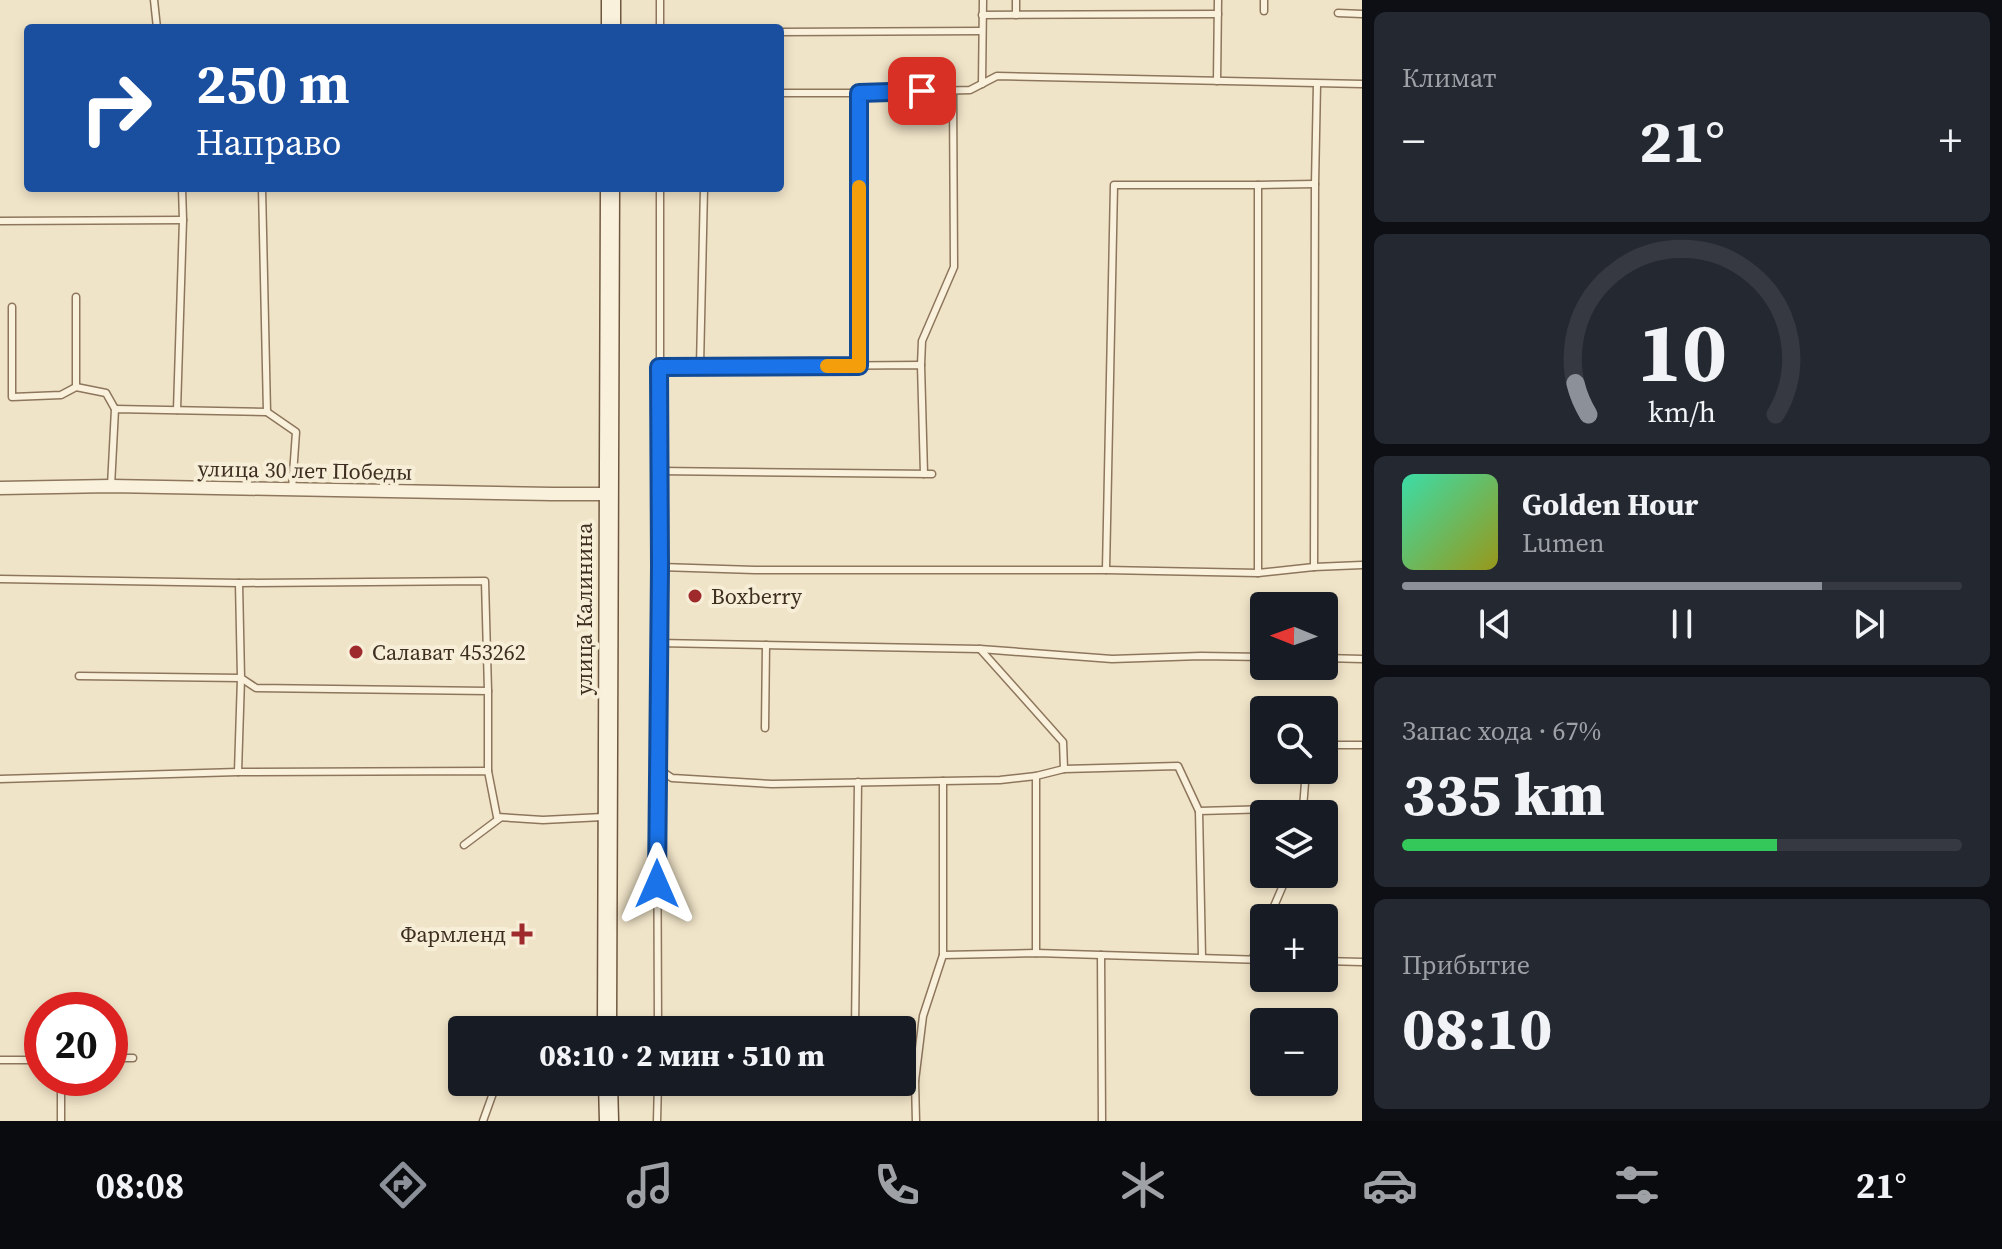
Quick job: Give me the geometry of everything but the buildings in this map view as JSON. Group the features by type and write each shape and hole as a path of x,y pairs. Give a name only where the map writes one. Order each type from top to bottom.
{"street":[{"path":"611,0 611,24"},
{"name":"улица Калинина","path":"607,1016 610,192"},
{"name":"улица 30 лет Победы","path":"0,488 111,486 609,494"},
{"path":"608,1096 609,1121"}],"lane":[{"path":"154,0 157,24"},
{"path":"660,0 660,24"},
{"path":"982,84 983,0"},
{"path":"1016,0 1016,15"},
{"path":"1217,81 1218,0"},
{"path":"1264,0 1264,11"},
{"path":"1338,13 1362,14"},
{"path":"982,15 1218,14"},
{"path":"784,32 982,31"},
{"path":"784,93 970,90 997,76 1362,84"},
{"path":"1314,567 1317,84"},
{"path":"659,471 928,474 922,341 954,267 953,90"},
{"path":"859,93 859,366"},
{"path":"1106,570 1114,185 1315,184"},
{"path":"1258,185 1258,573"},
{"path":"177,410 182,192"},
{"path":"262,192 267,412"},
{"path":"658,1016 660,192"},
{"path":"700,366 704,192"},
{"path":"0,221 183,220"},
{"path":"76,297 76,387"},
{"path":"12,307 12,397 61,395 76,387 106,393 115,409 111,486"},
{"path":"659,367 921,365"},
{"path":"115,409 267,412 296,432 292,490"},
{"path":"660,567 1258,573 1362,565"},
{"path":"0,579 239,583 485,581 488,771 497,817 543,820 607,817"},
{"path":"238,772 241,678 239,583"},
{"path":"658,643 980,649 1112,659 1250,657"},
{"path":"765,728 766,645"},
{"path":"980,649 1063,742 1064,769"},
{"path":"1338,658 1362,659"},
{"path":"79,676 241,678 256,688 488,691"},
{"path":"1338,745 1362,745"},
{"path":"657,768 672,778 772,784 1000,780 1064,769 1178,766 1199,811 1202,957"},
{"path":"0,779 238,772 488,771"},
{"path":"1036,776 1036,953"},
{"path":"916,1073 923,1016 943,955 943,781"},
{"path":"855,1016 858,782"},
{"path":"1199,811 1250,811"},
{"path":"464,845 501,817"},
{"path":"943,955 1036,953 1250,960"},
{"path":"1101,955 1102,1121"},
{"path":"1338,961 1362,962"},
{"path":"128,1058 133,1058"},
{"path":"0,1060 24,1060"},
{"path":"61,1096 61,1121"},
{"path":"483,1121 492,1096"},
{"path":"657,1121 658,1096"},
{"path":"915,1096 916,1121"}],"slow traffic":[{"path":"827,366 859,366 859,187"}],"place":[{"name":"Boxberry","path":"695,596"},
{"name":"Салават 453262","path":"356,652"},
{"name":"Фармленд","path":"522,934"}],"route":[{"path":"657,884 659,367 859,366 859,93 922,91"}]}
